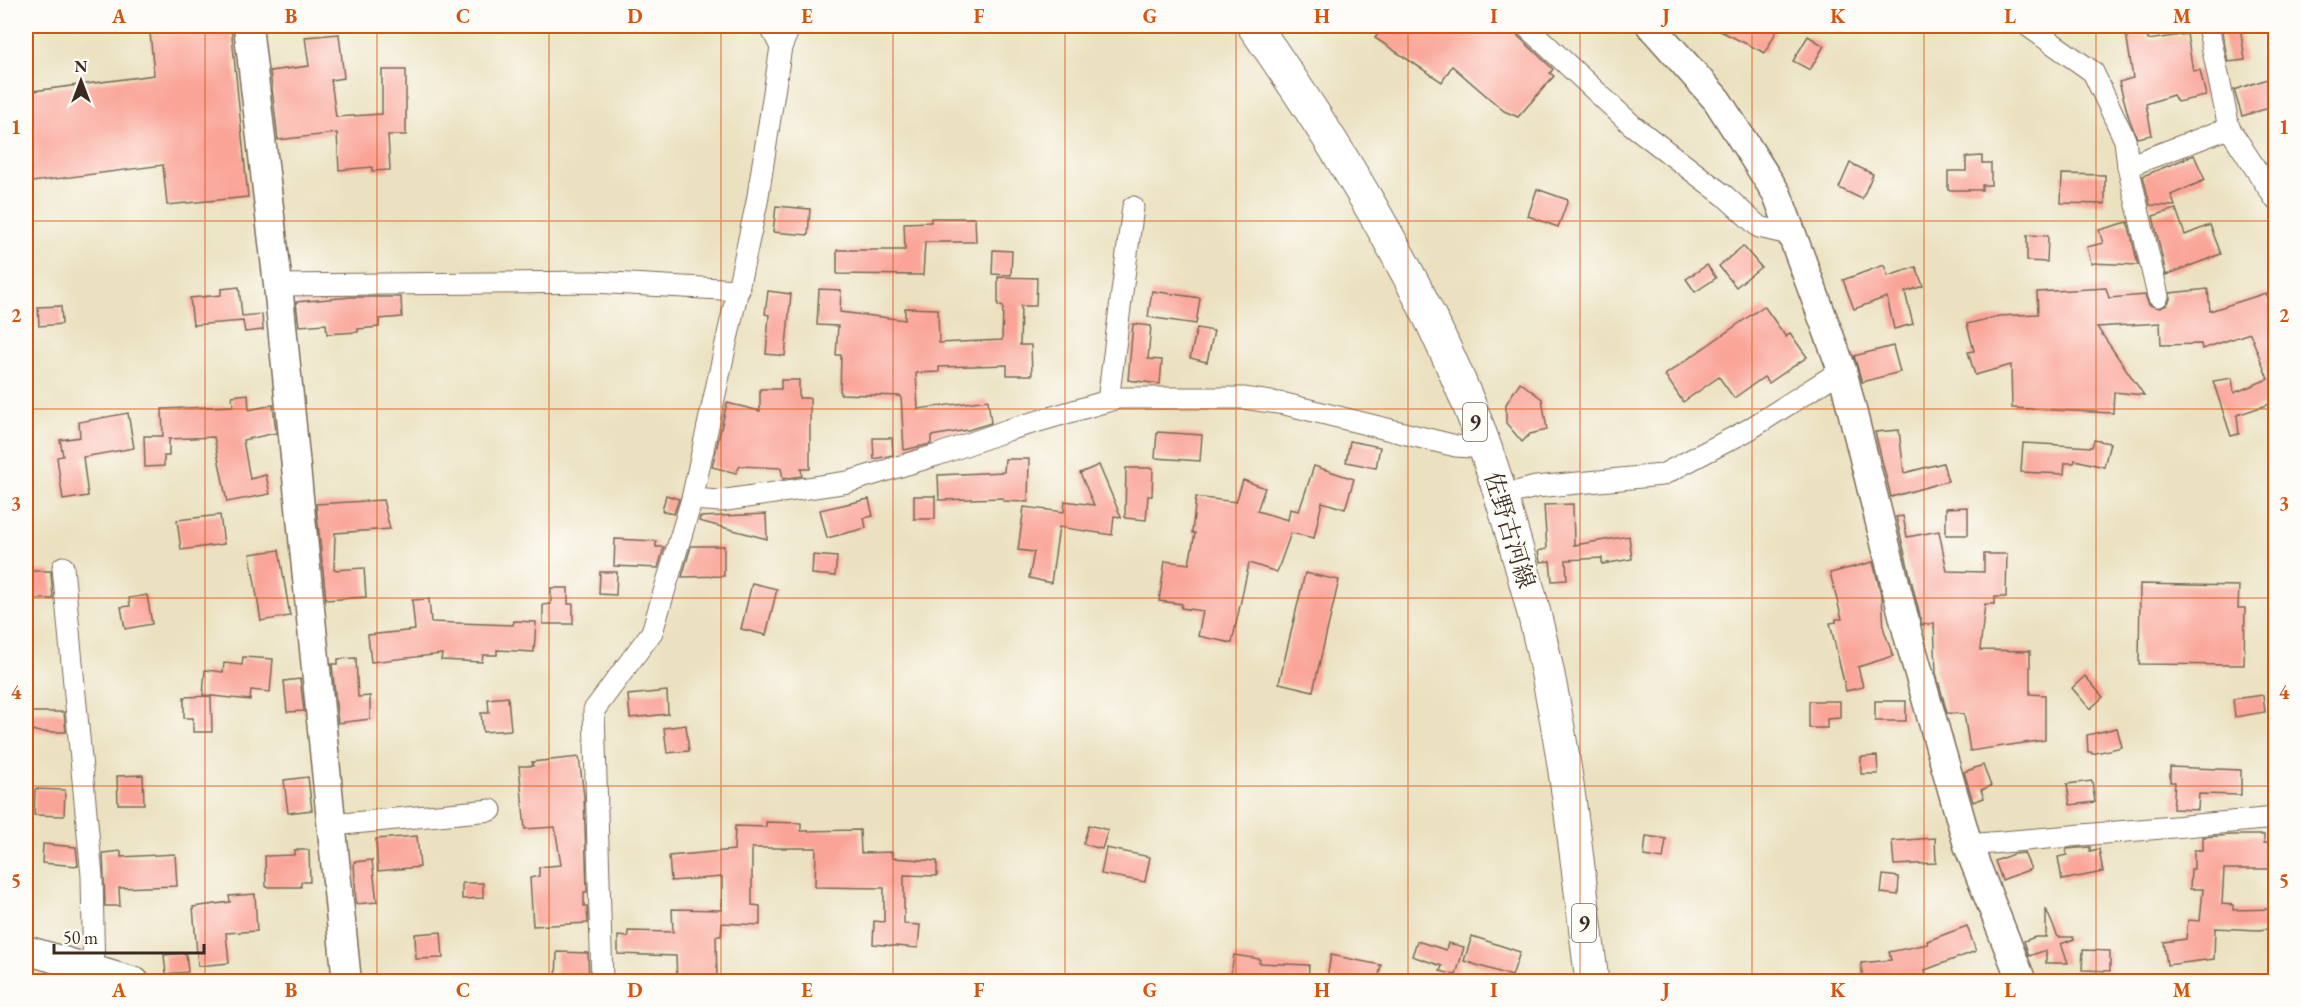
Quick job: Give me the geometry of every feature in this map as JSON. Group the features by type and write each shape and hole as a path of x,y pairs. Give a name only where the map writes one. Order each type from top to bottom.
{"main road":[{"name":"佐野古河線","path":"1254,26 1345,162 1398,254 1449,361 1485,448 1530,596 1548,678 1563,759 1592,981"}],"street":[{"path":"248,26 278,285 347,981"},
{"path":"770,26 781,47"},
{"path":"602,981 594,710 652,632 692,499 739,290 757,202 781,47 789,26"},
{"path":"1526,26 1632,125 1725,196 1759,228 1793,235"},
{"path":"1651,26 1717,100 1777,194 1793,235 1842,370 1908,635 1968,845 2022,981"},
{"path":"2028,26 2093,72 2125,140 2128,166 2158,296"},
{"path":"2208,26 2229,128 2276,200"},
{"path":"2128,166 2229,128"},
{"path":"1108,401 1133,207"},
{"path":"278,285 593,282 739,290"},
{"path":"1500,496 1536,487 1662,475 1748,430 1842,370"},
{"path":"692,499 720,501 848,482 937,455 1008,430 1118,398 1244,398 1285,404 1456,446 1485,448"},
{"path":"63,567 92,876 94,976"},
{"path":"332,825 491,810"},
{"path":"1968,845 2276,818"},
{"path":"26,950 94,976 135,981"}],"building":[{"path":"231,26 248,197 167,205 163,165 32,182 26,132 26,92 154,75 150,32"},
{"path":"1383,26 1489,26 1498,31 1503,26 1514,26 1517,35 1553,69 1550,73 1554,76 1518,117 1504,111 1452,66 1442,82 1375,38"},
{"path":"1710,26 1779,26 1765,53"},
{"path":"2125,26 2145,26 2148,40 2187,34 2193,71 2200,70 2206,96 2177,102 2173,95 2146,104 2152,135 2137,138 2119,82 2133,78"},
{"path":"2221,26 2240,26 2245,60 2228,62"},
{"path":"339,34 344,78 331,80 336,117 382,114 382,70 406,70 406,135 388,135 390,170 372,171 372,167 339,170 337,133 278,140 270,71 309,66 305,37"},
{"path":"1808,36 1824,46 1810,70 1793,61"},
{"path":"2276,76 2276,106 2242,116 2234,90"},
{"path":"2194,155 2205,180 2171,195 2175,206 2150,205 2143,176"},
{"path":"1982,156 1982,163 1991,163 1991,185 1982,185 1982,190 1948,190 1948,171 1966,171 1966,157"},
{"path":"1850,163 1873,174 1862,199 1839,188"},
{"path":"2062,174 2105,175 2105,204 2061,203"},
{"path":"1537,189 1568,200 1558,227 1528,216"},
{"path":"776,206 810,209 808,235 773,232"},
{"path":"2176,209 2185,235 2210,225 2221,254 2166,275 2153,216"},
{"path":"931,218 975,218 976,242 925,242 923,275 837,274 837,250 905,250 904,223 931,222"},
{"path":"2128,222 2138,265 2091,263 2087,247 2103,243 2099,230"},
{"path":"2027,235 2048,236 2047,262 2027,261"},
{"path":"1743,246 1761,267 1736,287 1719,266"},
{"path":"993,250 1012,251 1011,275 992,274"},
{"path":"1707,265 1716,278 1695,292 1686,279"},
{"path":"1884,265 1888,276 1916,267 1923,286 1905,292 1913,324 1894,329 1887,297 1854,309 1843,280"},
{"path":"998,277 1037,278 1036,306 1021,306 1020,345 1031,345 1032,375 1007,375 1007,365 939,367 939,372 916,373 918,409 988,400 991,423 968,430 931,436 931,444 904,450 901,396 840,394 841,355 836,355 838,326 817,325 819,289 841,290 840,312 905,320 905,308 938,309 939,343 1002,340 1003,306 998,306"},
{"path":"239,287 242,316 262,314 263,330 245,332 243,321 193,325 190,298 221,295 221,289"},
{"path":"2106,288 2109,298 2145,295 2149,305 2160,308 2167,305 2170,293 2208,289 2210,311 2266,293 2276,321 2276,339 2269,340 2276,357 2276,402 2237,415 2239,434 2231,436 2213,381 2232,378 2234,393 2268,379 2250,333 2202,349 2201,344 2161,345 2160,323 2097,327 2144,395 2114,392 2113,413 2012,408 2011,365 1975,375 1968,352 1974,351 1967,324 1999,316 2038,314 2037,292"},
{"path":"768,291 791,294 785,356 766,354 769,315 765,314"},
{"path":"1152,291 1200,298 1196,324 1148,317"},
{"path":"351,297 401,297 402,317 379,319 379,327 358,329 358,332 327,334 326,324 299,326 296,302"},
{"path":"61,306 62,324 39,326 38,307"},
{"path":"1764,306 1786,337 1790,333 1807,357 1769,383 1764,377 1734,398 1719,377 1683,402 1665,375"},
{"path":"1133,324 1151,326 1148,359 1162,360 1160,384 1128,380"},
{"path":"1197,328 1214,331 1207,362 1190,358"},
{"path":"1893,346 1900,372 1862,382 1854,356"},
{"path":"781,380 799,380 799,398 810,398 810,469 801,469 802,476 783,479 781,468 740,466 736,473 712,467 727,403 760,411 760,389 781,389"},
{"path":"1520,382 1542,399 1547,430 1530,434 1522,442 1506,423 1506,404"},
{"path":"248,394 249,410 273,405 276,433 243,440 250,479 266,475 270,494 227,502 214,437 169,439 169,456 164,456 164,466 145,467 144,436 163,436 162,409 233,406 232,396"},
{"path":"128,413 134,448 83,457 88,496 63,500 57,457 63,456 60,440 80,437 79,422"},
{"path":"1899,430 1904,473 1943,463 1948,481 1891,497 1875,432"},
{"path":"1157,432 1202,435 1200,461 1155,458"},
{"path":"873,438 892,438 893,455 874,459"},
{"path":"2094,440 2110,443 2104,467 2075,460 2074,463 2065,463 2064,474 2021,472 2023,443 2092,447"},
{"path":"1350,441 1380,447 1376,468 1346,462"},
{"path":"1005,459 1029,459 1028,502 1003,501 1003,498 939,500 938,475 1004,472"},
{"path":"1099,465 1121,517 1114,516 1112,535 1059,527 1051,583 1029,578 1034,552 1018,550 1024,507 1064,512 1065,501 1094,505 1080,473"},
{"path":"1314,466 1354,479 1345,509 1322,502 1314,538 1291,533 1277,572 1249,563 1232,643 1198,636 1203,611 1181,608 1182,604 1159,601 1165,561 1189,564 1195,533 1192,533 1196,497 1236,502 1243,480 1265,488 1257,511 1288,520 1290,509 1299,511"},
{"path":"1126,468 1153,468 1152,496 1148,496 1146,520 1125,518"},
{"path":"666,495 679,499 674,514 662,511"},
{"path":"914,496 935,496 935,519 914,519"},
{"path":"869,499 873,516 864,518 866,528 827,538 820,510"},
{"path":"383,500 390,529 335,533 334,570 364,568 366,597 326,600 316,504"},
{"path":"1573,504 1574,545 1629,536 1632,559 1602,564 1602,558 1566,560 1567,580 1552,581 1550,561 1540,562 1538,551 1547,549 1544,505"},
{"path":"1968,507 1968,535 1946,535 1946,508"},
{"path":"766,514 767,539 699,521 700,517"},
{"path":"220,515 224,544 181,550 177,520"},
{"path":"1903,516 1907,537 1939,531 1947,571 1984,572 1984,554 2007,554 2006,597 1995,597 1995,604 1985,604 1980,650 2030,651 2030,694 2045,695 2045,740 1970,751 1964,714 1947,713 1936,673 1934,623 1922,625 1896,517"},
{"path":"615,539 656,541 656,547 664,547 658,568 614,566"},
{"path":"691,546 724,546 724,576 682,577"},
{"path":"279,550 290,616 261,621 250,554"},
{"path":"813,555 837,557 835,576 812,574"},
{"path":"1873,562 1882,598 1884,630 1893,656 1858,667 1863,687 1846,691 1830,623 1836,622 1836,619 1842,619 1830,573"},
{"path":"26,571 51,571 53,599 26,599"},
{"path":"600,572 617,572 616,595 599,594"},
{"path":"1305,573 1339,580 1313,691 1279,683"},
{"path":"752,583 777,589 766,635 741,629"},
{"path":"2140,584 2239,586 2238,608 2245,608 2244,665 2139,664"},
{"path":"551,588 568,588 568,604 573,604 573,624 543,624 543,605 551,604"},
{"path":"147,595 152,624 125,629 121,607 130,606 129,598"},
{"path":"429,599 431,622 513,625 514,621 536,622 534,652 497,650 497,655 483,655 482,662 441,660 442,654 371,662 368,635 415,630 412,600"},
{"path":"243,657 273,659 270,692 251,690 250,700 203,695 205,670 223,672 224,663 242,665"},
{"path":"356,658 358,697 370,696 370,719 338,723 332,664 338,664 338,659"},
{"path":"2085,676 2103,697 2090,709 2072,688"},
{"path":"300,679 304,711 287,712 284,681"},
{"path":"667,691 668,714 630,718 628,695"},
{"path":"2263,695 2265,712 2235,717 2233,699"},
{"path":"211,696 212,732 193,732 193,718 184,718 184,697"},
{"path":"508,697 511,730 483,732 481,713 489,713 488,699"},
{"path":"1809,701 1840,701 1840,718 1827,719 1827,728 1809,728"},
{"path":"1875,701 1906,701 1906,721 1875,721"},
{"path":"26,712 64,712 66,732 40,732 26,729"},
{"path":"686,725 689,751 667,753 664,728"},
{"path":"2117,728 2122,747 2092,754 2088,752 2087,735"},
{"path":"1877,756 1878,774 1861,774 1861,757"},
{"path":"579,757 584,796 587,892 584,892 584,906 587,906 588,923 533,926 530,878 539,876 539,867 561,865 555,827 525,829 519,766 533,766 532,762"},
{"path":"1983,765 1991,786 1981,790 1984,798 1973,802 1964,772"},
{"path":"2170,767 2241,770 2241,795 2199,794 2198,810 2173,809 2175,782 2170,782"},
{"path":"143,775 144,804 118,804 117,776"},
{"path":"308,777 312,810 288,813 284,780"},
{"path":"2092,781 2095,802 2070,805 2067,784"},
{"path":"35,789 65,790 64,816 34,815"},
{"path":"766,822 801,823 801,831 860,830 861,853 892,852 892,858 937,861 937,876 904,875 904,924 920,925 918,948 873,944 874,921 884,922 884,888 815,887 816,848 752,848 752,905 760,906 760,925 722,923 721,936 716,936 717,981 677,981 676,956 618,954 618,936 628,937 628,931 673,932 672,909 722,910 722,877 671,881 669,856 734,850 735,826 766,827"},
{"path":"1089,825 1108,830 1102,849 1083,844"},
{"path":"2264,835 2264,843 2276,843 2276,869 2224,869 2222,904 2233,905 2233,910 2276,909 2276,928 2258,930 2215,928 2214,959 2167,965 2164,942 2186,939 2188,920 2200,921 2203,889 2190,889 2191,869 2194,869 2194,850 2203,850 2203,837"},
{"path":"417,836 420,867 378,871 376,839"},
{"path":"1646,836 1666,839 1663,859 1644,856"},
{"path":"1935,838 1936,863 1894,865 1892,841"},
{"path":"43,844 76,847 78,866 42,863"},
{"path":"2090,847 2090,851 2099,849 2103,872 2062,880 2058,857 2067,855 2066,849"},
{"path":"1106,848 1150,857 1145,882 1101,874"},
{"path":"294,850 309,850 310,882 301,882 301,887 266,887 265,856 294,855"},
{"path":"121,851 121,857 175,854 177,886 119,888 120,906 105,906 103,853"},
{"path":"2024,853 2031,869 2002,880 1995,861 2013,854"},
{"path":"372,860 377,902 356,904 354,862"},
{"path":"1883,875 1899,877 1898,895 1881,893"},
{"path":"462,883 483,883 483,898 462,899"},
{"path":"255,894 257,931 226,933 229,963 198,966 193,907 230,902 229,896"},
{"path":"2046,909 2058,937 2073,937 2074,939 2061,944 2068,963 2046,963 2046,950 2029,956 2024,941 2035,937 2046,937"},
{"path":"1967,926 1976,951 1925,970 1927,981 1863,981 1861,963 1891,960 1889,952 1928,944 1927,941"},
{"path":"441,932 443,958 416,959 415,934"},
{"path":"1472,936 1520,952 1512,976 1464,961"},
{"path":"1417,941 1446,950 1448,943 1464,947 1456,975 1440,971 1442,966 1412,956"},
{"path":"2083,950 2110,951 2110,971 2082,970"},
{"path":"557,952 588,953 589,981 556,981"},
{"path":"186,953 188,972 166,974 164,955"},
{"path":"1234,955 1260,959 1259,963 1309,965 1308,981 1230,981"},
{"path":"1331,955 1381,965 1378,981 1342,981 1327,978"}]}
